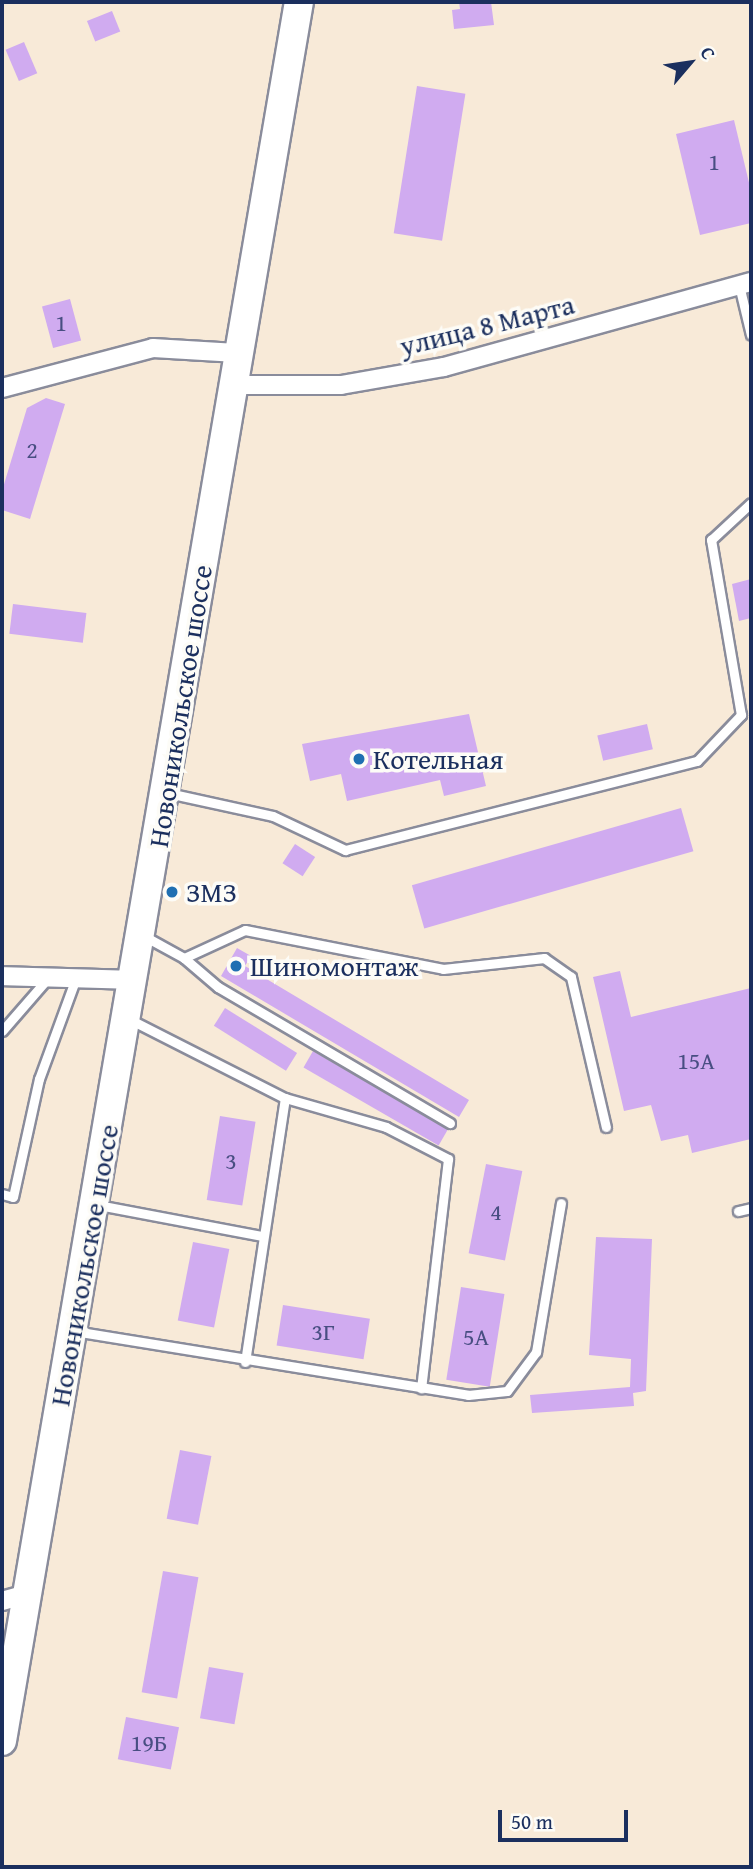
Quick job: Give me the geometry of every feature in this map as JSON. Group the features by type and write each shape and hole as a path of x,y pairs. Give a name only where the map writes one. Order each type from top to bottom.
{"highway":[{"name":"Новоникольское шоссе","path":"2,1741 14,1597 73,1331 93,1204 144,936 237,353 299,2"}],"street":[{"name":"улица 8 Марта","path":"232,385 341,385 444,367 745,284"},
{"path":"2,388 153,348 237,353"},
{"path":"2,976 136,980"}],"lane":[{"path":"745,284 751,335"},
{"path":"167,793 273,816 345,850 697,761 741,715 710,540 751,503"},
{"path":"184,958 245,930 443,969 544,958 570,977 606,1127"},
{"path":"144,936 184,958 218,986 450,1123"},
{"path":"2,1031 50,977"},
{"path":"2,1194 13,1197 38,1079 76,978"},
{"path":"129,1019 285,1098 386,1127 443,1154 450,1164 421,1388"},
{"path":"245,1362 285,1098"},
{"path":"73,1331 245,1362 468,1395 507,1391 522,1374 542,1328 561,1203"},
{"path":"93,1204 262,1236"},
{"path":"738,1211 751,1208"}],"building":[{"path":"459,2 491,2 494,25 454,29 452,10 460,9"},
{"path":"112,11 120,31 95,42 87,21"},
{"path":"24,42 37,73 19,81 6,50"},
{"path":"417,86 465,94 442,241 394,233"},
{"path":"734,120 751,191 751,223 700,235 676,134"},
{"path":"70,299 81,341 53,348 42,307"},
{"path":"46,398 65,404 30,519 2,510 2,491 27,408"},
{"path":"751,579 751,618 739,621 732,584"},
{"path":"13,604 86,613 83,643 9,634"},
{"path":"469,714 486,786 444,796 440,780 347,801 341,774 310,781 302,744"},
{"path":"647,724 653,749 603,761 597,735"},
{"path":"681,808 693,851 424,928 412,885"},
{"path":"295,844 315,857 303,876 282,863"},
{"path":"237,948 251,956 245,966 469,1100 459,1117 221,976"},
{"path":"620,971 631,1017 751,988 751,1139 692,1153 688,1135 661,1141 651,1105 624,1111 593,977"},
{"path":"225,1008 297,1053 286,1071 214,1026"},
{"path":"313,1051 448,1129 439,1145 304,1067"},
{"path":"220,1116 256,1122 242,1206 207,1200"},
{"path":"486,1164 522,1171 505,1260 469,1253"},
{"path":"596,1237 652,1239 646,1391 633,1393 634,1406 532,1413 530,1395 630,1387 631,1359 589,1355"},
{"path":"193,1242 229,1249 214,1328 178,1321"},
{"path":"461,1287 504,1294 490,1387 446,1380"},
{"path":"283,1305 370,1319 364,1359 277,1345"},
{"path":"180,1450 211,1456 198,1525 167,1519"},
{"path":"163,1571 198,1577 177,1698 142,1692"},
{"path":"209,1667 243,1673 234,1724 200,1718"},
{"path":"126,1717 179,1727 171,1770 118,1759"}],"place":[{"name":"Котельная","path":"359,759"},
{"name":"ЗМЗ","path":"172,892"},
{"name":"Шиномонтаж","path":"236,966"}]}
